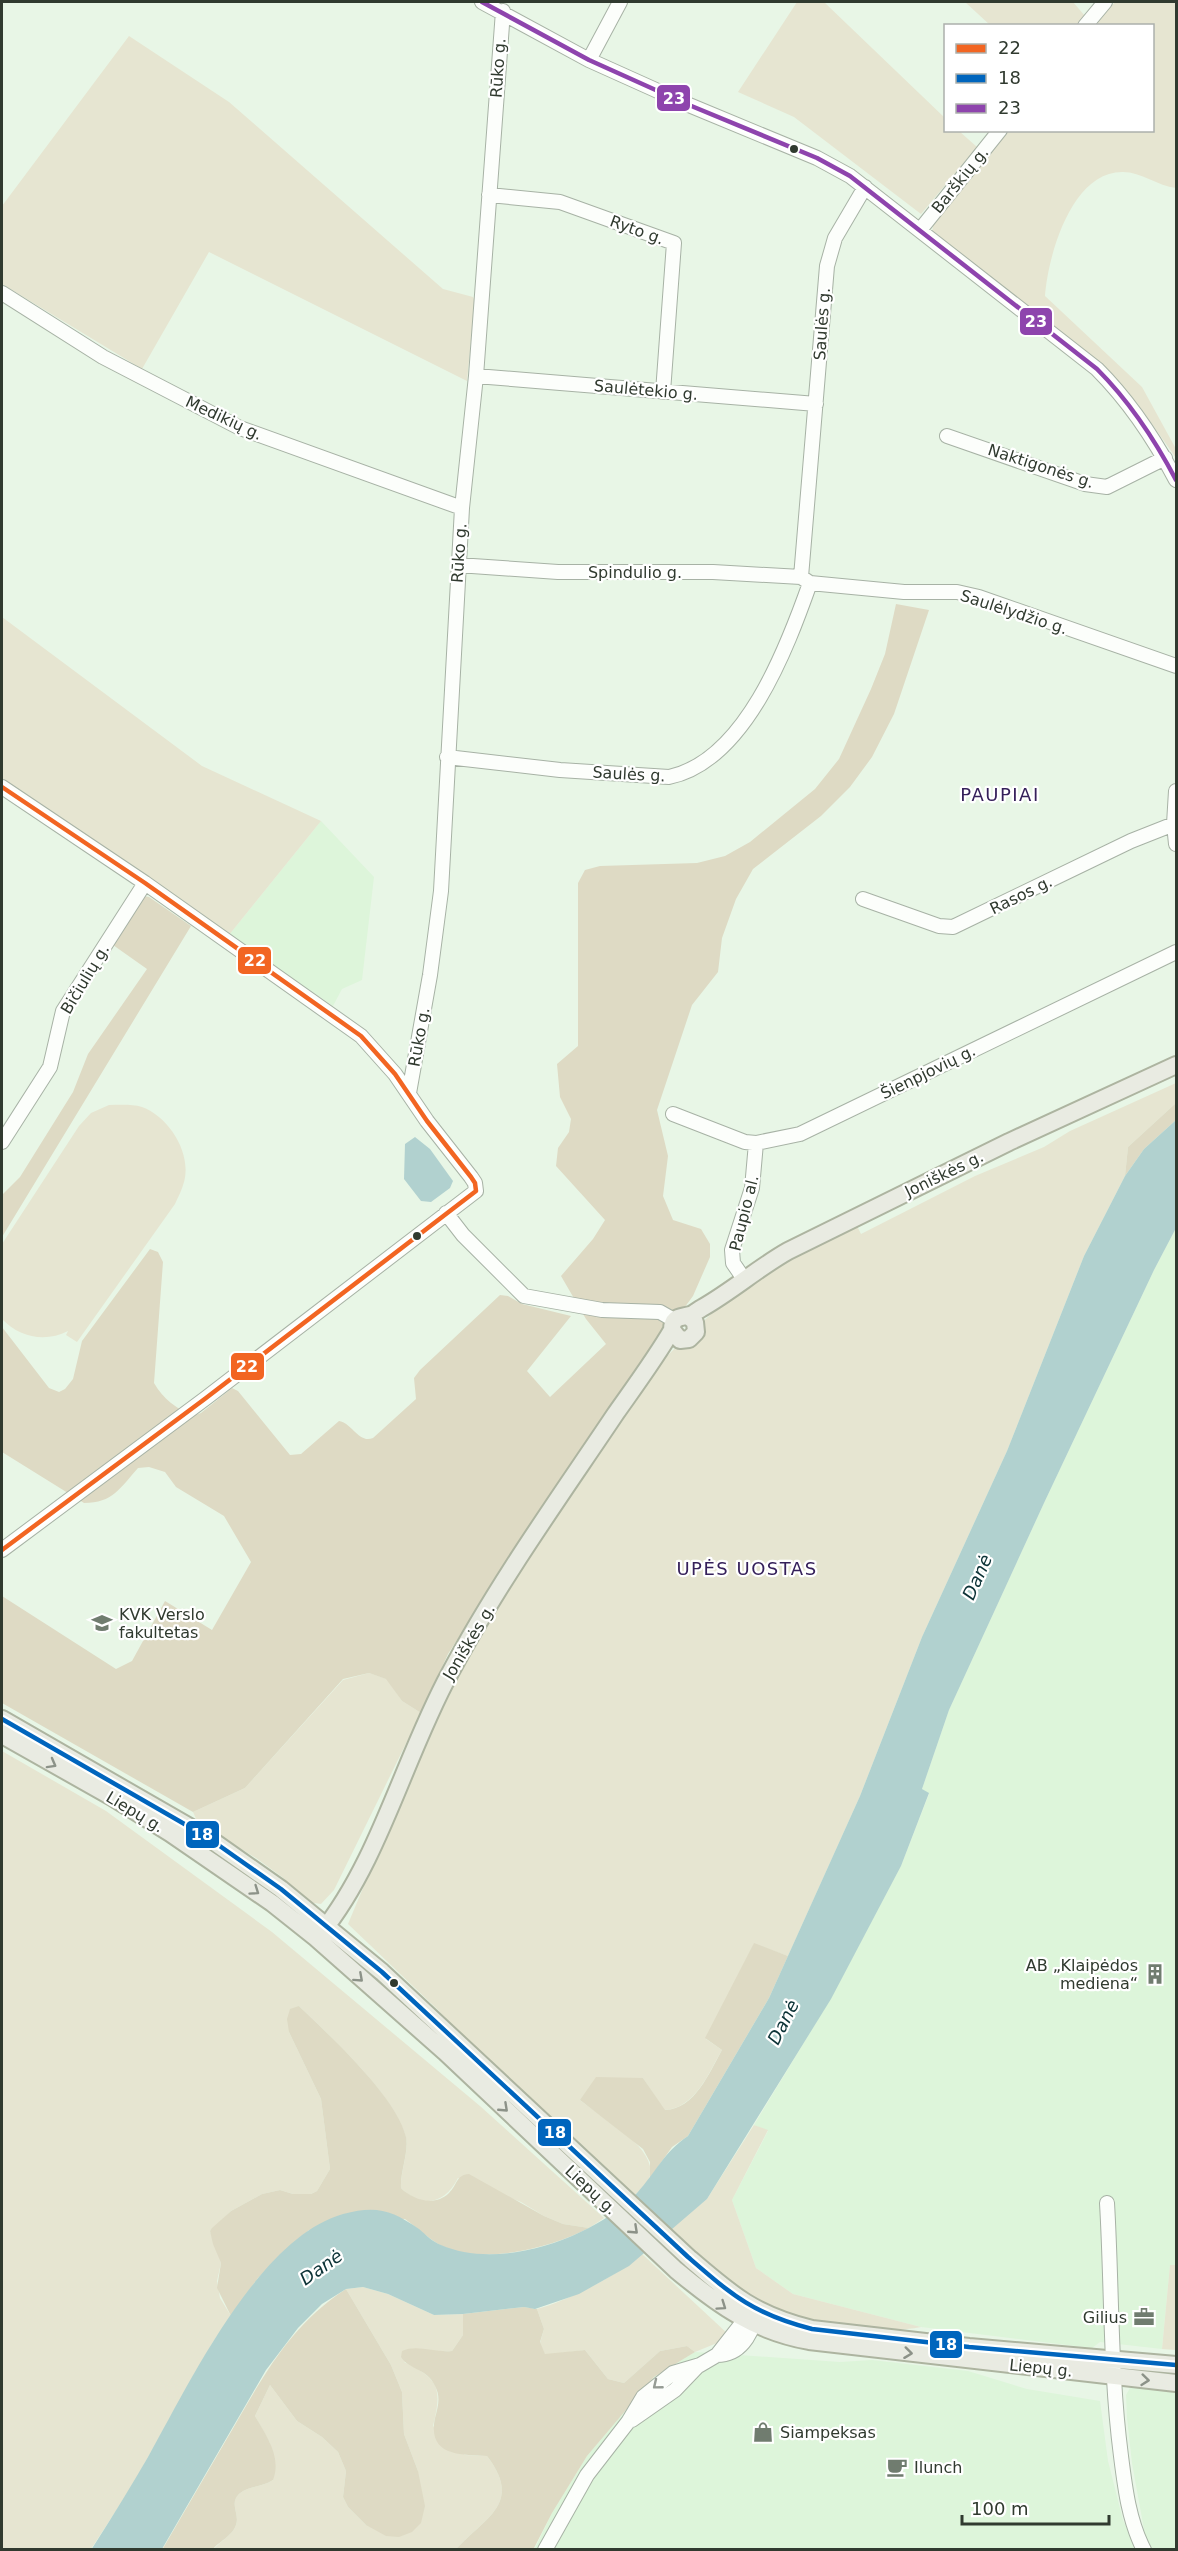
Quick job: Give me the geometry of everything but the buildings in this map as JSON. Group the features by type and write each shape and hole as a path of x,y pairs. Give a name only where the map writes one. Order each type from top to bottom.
{"main road":[{"name":"Joniškės g.","path":"322,1931 362,1869 431,1710 450,1673 521,1557 618,1410 682,1327 744,1279 788,1251 1009,1142 1176,1065"},
{"name":"Liepų g.","path":"2,1719 207,1837 281,1889 445,2052 682,2263 701,2291 753,2316 782,2336 1176,2383"},
{"name":"Liepų g.","path":"2,1735 112,1797 179,1839 272,1903 322,1931"},
{"name":"Liepų g.","path":"753,2316 812,2329 969,2347 1176,2365"}],"street":[{"path":"482,2 503,11 589,60 817,158 865,187 1097,369 1129,402 1165,458 1176,480"},
{"path":"589,60 620,2"},
{"path":"1087,24 1105,2"},
{"name":"Rūko g.","path":"409,1093 430,975 441,891 462,508 476,376 503,11"},
{"name":"Barškių g.","path":"920,230 998,132"},
{"name":"Saulės g.","path":"447,757 560,770 669,777 691,771 719,750 769,685 790,639 805,580 827,266 830,251 851,207 865,187"},
{"name":"Ryto g.","path":"489,195 560,202 674,243 663,392"},
{"name":"Medikių g.","path":"2,293 103,357 240,428 462,508"},
{"name":"Saulėtekio g.","path":"476,376 816,404"},
{"name":"Naktigonės g.","path":"947,435 1085,484 1107,487 1165,458"},
{"name":"Spindulio g.","path":"458,565 537,572 713,572 805,580"},
{"name":"Saulėlydžio g.","path":"805,580 904,592 957,592 979,597 1176,666"},
{"path":"2,787 145,883 361,1036 395,1074 427,1121 475,1183 476,1191 206,1398 2,1550"},
{"path":"1176,791 1174,824 1176,844"},
{"name":"Rasos g.","path":"863,899 939,926 953,927 1131,841 1174,824"},
{"name":"Bičiulių g.","path":"2,1142 50,1067 63,1011 145,883"},
{"name":"Šienpjovių g.","path":"673,1114 745,1142 756,1143 800,1134 1176,952"},
{"name":"Paupio al.","path":"744,1279 733,1263 732,1250 752,1188 756,1143"},
{"path":"446,1213 463,1235 524,1296 602,1310 660,1312 682,1327"},
{"path":"1107,2203 1114,2376 1125,2488 1134,2527 1144,2550"},
{"path":"545,2550 587,2475 628,2422 643,2397 673,2373 700,2365 717,2355 753,2316"}],"shaded area":[{"path":"797,2 824,2 944,117 944,132 960,132 977,147 921,214 794,117 738,92"},
{"path":"965,2 1073,2 1085,16 1078,24 989,24"},
{"path":"1115,2 1176,2 1176,188 1136,174 1123,172 1105,175 1090,185 1066,218 1051,259 1045,296 1142,387 1176,449 1176,458 1137,403 1076,343 932,233 934,220 1007,132 1154,132 1154,24 1096,24"},
{"path":"129,36 229,102 443,289 473,297 475,301 467,381 209,252 142,369 2,284 2,206"},
{"path":"896,604 929,610 894,714 872,757 850,787 821,816 753,869 736,899 722,938 718,972 692,1005 657,1110 668,1156 663,1196 673,1220 701,1229 710,1244 710,1257 693,1296 615,1401 543,1505 448,1654 421,1713 402,1701 386,1679 369,1673 343,1679 245,1788 193,1812 2,1703 2,1596 116,1669 132,1661 165,1601 212,1630 251,1562 224,1516 176,1487 165,1472 149,1467 138,1468 121,1488 109,1497 84,1503 2,1452 2,1327 49,1388 59,1392 65,1389 73,1379 82,1341 150,1249 158,1252 163,1262 154,1383 170,1402 192,1416 201,1413 232,1388 238,1391 290,1455 301,1454 339,1421 364,1438 373,1438 416,1399 414,1378 420,1370 500,1295 508,1296 522,1304 571,1316 527,1371 550,1397 606,1344 586,1319 561,1276 593,1239 605,1220 556,1166 558,1148 569,1132 571,1119 560,1097 557,1064 578,1046 578,883 585,870 600,866 697,863 725,856 750,842 815,789 839,759 871,689 885,654"},
{"path":"2,617 202,766 321,821 229,935 2,779"},
{"path":"321,821 374,877 362,980 342,989 333,1006 229,935"},
{"path":"144,896 149,897 191,926 2,1237 2,1195 20,1177 73,1092 88,1054 147,969 113,945"},
{"path":"1176,1083 1176,1103 1128,1147 1125,1176 1084,1256 1007,1451 922,1637 860,1796 788,1956 754,1944 706,2039 722,2050 700,2088 684,2103 664,2110 643,2078 580,2100 625,2134 645,2154 650,2165 650,2176 646,2184 635,2195 610,2171 607,2174 471,2050 438,2010 348,1924 452,1681 565,1500 647,1381 668,1355 712,1313 772,1267 856,1224 861,1234 975,1176 1044,1147 1070,1131"},
{"path":"1176,1103 1176,1120 1144,1149 1125,1176 1128,1147"},
{"path":"109,1105 142,1107 152,1112 169,1127 185,1159 186,1171 182,1188 175,1204 77,1342 66,1335 68,1331 50,1337 24,1334 2,1319 2,1244 79,1126 91,1113"},
{"path":"1176,1228 1176,2265 1170,2265 1162,2349 1100,2342 1092,2348 921,2327 793,2294 756,2268 732,2200 768,2131 754,2125 831,1998 901,1866 929,1794 922,1789 949,1710 1044,1503"},
{"path":"369,1673 387,1679 402,1701 421,1713 334,1890 321,1904 307,1902 282,1877 256,1858 198,1823 193,1812 245,1788 343,1680"},
{"path":"2,1751 106,1811 272,1932 480,2106 604,2218 589,2228 563,2224 521,2202 458,2178 447,2193 432,2201 417,2199 409,2195 401,2188 406,2138 390,2104 360,2068 299,2006 289,2032 321,2099 330,2169 317,2191 311,2194 293,2194 280,2190 262,2194 231,2211 210,2231 221,2263 217,2281 220,2298 231,2316 213,2342 129,2491 91,2549 2,2549"},
{"path":"754,1943 788,1956 769,1998 688,2136 672,2147 650,2178 650,2162 643,2149 580,2100 596,2077 643,2078 665,2110 676,2108 693,2097 722,2050 705,2038"},
{"path":"299,2006 360,2067 390,2104 400,2121 407,2143 401,2182 401,2188 406,2192 418,2199 437,2200 452,2190 457,2180 469,2174 544,2216 563,2224 589,2228 535,2248 494,2254 455,2251 438,2244 405,2219 309,2230 258,2278 231,2316 217,2288 221,2263 213,2244 210,2231 212,2228 231,2211 262,2194 280,2190 293,2194 311,2194 317,2191 330,2169 321,2099 289,2032 287,2019 290,2009"},
{"path":"754,2125 768,2130 732,2200 756,2268 793,2294 921,2327 881,2330 858,2328 787,2314 750,2299 691,2253 694,2250 671,2228 707,2199"},
{"path":"642,2254 728,2334 717,2343 695,2352 687,2346 660,2351 624,2383 608,2379 585,2350 545,2355 540,2343 544,2329 537,2309 592,2286"},
{"path":"1170,2265 1176,2265 1176,2350 1162,2349"},
{"path":"363,2287 388,2294 434,2315 463,2314 463,2335 452,2351 432,2351 404,2362 425,2374 435,2387 437,2403 433,2426 465,2455 487,2456 502,2486 501,2498 496,2508 456,2549 213,2550 236,2525 235,2502 239,2494 273,2480 270,2443 255,2416 270,2385 297,2421 322,2437 338,2452 346,2471 343,2497 348,2507 366,2525 418,2471 404,2434 402,2392 391,2365 346,2289"},
{"path":"346,2289 391,2365 402,2392 404,2434 418,2471 425,2506 421,2523 412,2532 399,2537 386,2536 366,2525 348,2507 343,2497 346,2471 338,2452 322,2437 297,2421 270,2385 255,2416 272,2447 276,2463 273,2480 239,2494 235,2502 236,2525 229,2535 213,2549 162,2550 276,2358 307,2321"},
{"path":"524,2307 537,2309 544,2329 540,2342 545,2354 585,2350 608,2379 624,2383 660,2351 687,2346 695,2352 654,2377 587,2456 552,2513 533,2550 456,2549 496,2508 501,2498 502,2486 487,2456 457,2454 448,2451 436,2440 434,2431 438,2402 437,2390 432,2380 423,2372 404,2361 401,2357 402,2351 420,2348 452,2351 463,2335 463,2314"},
{"path":"695,2352 840,2362 872,2360 968,2371 1027,2389 1100,2401 1108,2461 1123,2520 1137,2549 534,2550 552,2513 587,2456 654,2377"},
{"path":"1138,2386 1176,2393 1176,2549 1149,2549 1147,2546 1132,2463 1127,2418 1126,2395 1130,2388"}],"water":[{"name":"Danė","path":"1176,1120 1176,1228 1044,1503 949,1710 922,1789 929,1793 901,1866 831,1999 707,2199 629,2266 579,2294 535,2309 524,2307 434,2315 388,2294 363,2287 346,2289 322,2304 298,2328 266,2370 162,2549 91,2550 229,2317 255,2282 282,2252 312,2228 343,2214 374,2210 400,2217 438,2244 465,2252 490,2254 518,2252 545,2246 597,2224 619,2209 637,2193 673,2149 688,2136 769,1998 860,1796 922,1637 1007,1451 1084,1256 1125,1176 1144,1149"},
{"path":"415,1137 430,1149 453,1181 450,1188 431,1202 421,1201 404,1179 405,1144"}],"transit line":[{"name":"23","path":"482,2 589,60 689,105 817,158 850,176 1097,369 1141,421 1176,480"},
{"name":"22","path":"2,787 145,883 361,1036 395,1074 427,1121 471,1177 476,1191 206,1398 2,1550"},
{"name":"18","path":"2,1719 207,1837 281,1889 382,1972 688,2257 731,2293 758,2310 812,2329 969,2347 1176,2365"}],"place":[{"name":"KVK Verslo fakultetas","path":"102,1623"},
{"name":"AB „Klaipėdos mediena“","path":"1155,1974"},
{"name":"Gilius","path":"1144,2317"},
{"name":"Siampeksas","path":"763,2432"},
{"name":"Ilunch","path":"897,2467"}],"district":[{"name":"PAUPIAI","path":"1000,794"},
{"name":"UPĖS UOSTAS","path":"747,1568"}]}
